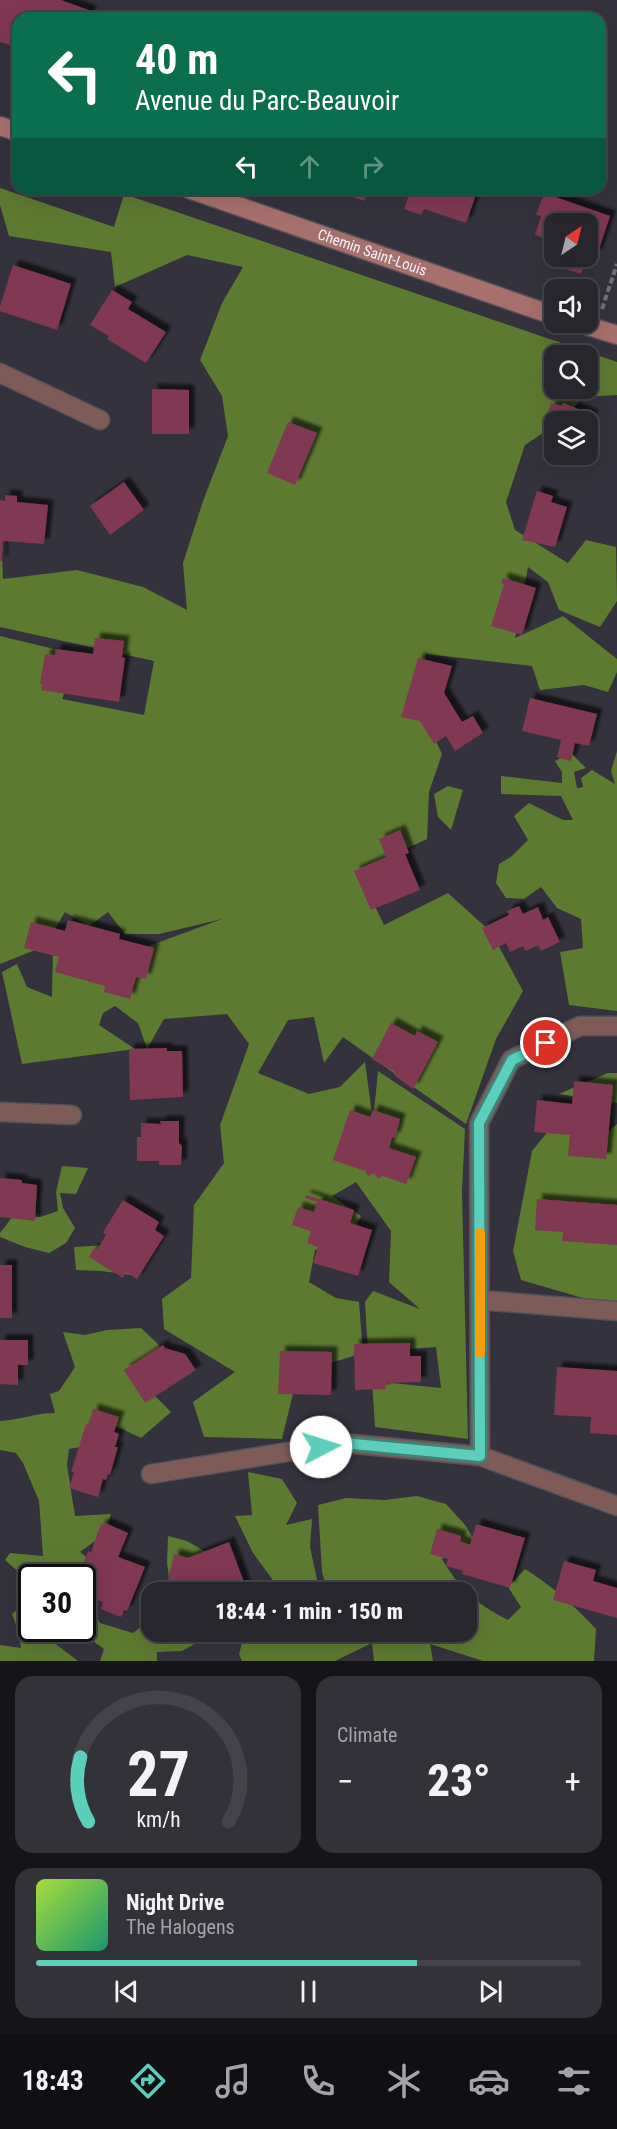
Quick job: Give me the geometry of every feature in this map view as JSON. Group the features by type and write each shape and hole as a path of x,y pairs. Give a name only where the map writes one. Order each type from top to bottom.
{"street":[{"name":"Chemin Saint-Louis","path":"206,195 544,312"},
{"path":"598,330 617,335"},
{"path":"0,373 100,420"},
{"path":"480,1456 479,1123 512,1060 580,1026 617,1026"},
{"path":"0,1112 72,1115"},
{"path":"480,1300 617,1311"},
{"path":"151,1474 343,1443 480,1456 617,1506"}],"path":[{"path":"598,320 617,264"}],"green space":[{"path":"0,188 12,192 12,195 20,195 114,227 124,195 127,195 567,345 544,345 544,399 580,399 572,411 544,411 544,432 525,445 506,502 515,530 568,563 586,540 616,547 617,601 600,627 559,610 548,582 528,567 515,638 563,616 617,659 617,672 608,692 584,685 540,690 532,666 426,654 418,702 442,754 429,792 427,839 358,871 384,925 448,893 491,932 523,991 496,1039 466,1124 343,1037 324,1063 314,1017 288,1020 258,1073 309,1094 340,1087 365,1062 373,1122 378,1071 465,1129 462,1191 468,1439 375,1427 372,1381 441,1388 436,1347 368,1352 365,1302 373,1291 420,1309 389,1282 391,1231 356,1182 332,1196 361,1216 346,1243 315,1250 309,1282 336,1298 359,1302 363,1353 298,1373 282,1439 204,1437 193,1402 235,1372 164,1329 162,1299 191,1278 194,1205 224,1163 220,1125 249,1044 227,1014 164,1019 147,1049 138,1023 115,1006 103,1013 99,1025 135,1049 22,1064 2,972 17,964 27,987 52,997 53,946 127,954 222,919 159,934 125,934 108,912 89,926 65,912 45,946 0,964 0,636 79,655 62,699 144,715 154,661 0,627 0,505 3,579 77,570 143,587 187,610 183,563 203,501 228,436 222,396 200,360 222,303 243,267 187,255 115,287 111,252 9,236 0,205"},
{"path":"598,356 617,362 617,395 598,396"},
{"path":"617,751 617,1011 569,1005 560,952 583,948 581,919 557,908 541,887 524,899 506,898 496,883 499,864 512,856 528,840 514,816 529,803 563,820 573,820 561,796 501,794 501,776 562,783 562,772 555,761 571,753 586,768 574,772 577,788 583,787 581,778 592,770 615,784 611,771"},
{"path":"448,786 463,790 451,830 438,817 434,794"},
{"path":"608,1073 617,1073 617,1103 559,1094"},
{"path":"555,1123 596,1143 617,1124 617,1303 593,1301 521,1280 513,1251 532,1151"},
{"path":"62,1166 88,1168 76,1194 60,1193 63,1208 75,1228 66,1243 49,1253 0,1237 0,1233 13,1216 40,1217 58,1211 56,1192"},
{"path":"108,1245 132,1275 76,1270 74,1247"},
{"path":"141,1328 160,1346 146,1365 154,1395 171,1412 141,1438 109,1423 96,1444 69,1449 67,1465 75,1516 111,1514 106,1533 80,1552 95,1564 18,1564 18,1572 5,1560 10,1553 43,1556 39,1501 23,1463 16,1453 0,1450 0,1421 55,1413 50,1394 59,1391 75,1367 63,1332 85,1335 107,1330"},
{"path":"248,1472 282,1479 297,1503 286,1525 312,1519 310,1547 318,1582 272,1582 272,1579 253,1553 235,1516 252,1515"},
{"path":"417,1496 446,1504 466,1526 478,1548 451,1544 442,1559 458,1582 325,1582 322,1572 318,1505 346,1498 384,1500"},
{"path":"168,1536 187,1541 211,1555 205,1582 170,1582 167,1563"},
{"path":"525,1569 562,1596 596,1629 594,1661 483,1661 430,1644 433,1661 374,1661 372,1643 335,1661 242,1661 239,1654 242,1642 477,1642 477,1601 508,1620 521,1607 508,1587"},
{"path":"18,1609 18,1629 12,1614"},
{"path":"96,1615 100,1623 133,1633 141,1627 141,1642 198,1642 182,1651 157,1652 157,1661 100,1661 104,1649 94,1642 96,1642"},
{"path":"20,1642 53,1642 78,1661 0,1661 0,1645 21,1648"}],"building":[{"path":"0,0 61,0 91,11 12,12 12,46 0,42"},
{"path":"347,195 366,195 364,201"},
{"path":"409,195 476,195 466,223 424,209 421,215 404,209"},
{"path":"543,195 550,195 610,216 598,252 598,213 544,213 544,238 535,235 541,216 536,215"},
{"path":"13,265 71,284 57,330 0,311"},
{"path":"560,267 583,267 581,274"},
{"path":"112,290 132,302 128,309 166,332 146,363 107,339 109,336 90,325"},
{"path":"152,389 189,390 189,434 152,434"},
{"path":"551,403 562,406 563,403 583,411 549,411"},
{"path":"288,422 317,433 295,485 267,473"},
{"path":"124,482 144,510 110,535 90,506"},
{"path":"537,491 553,496 551,502 567,507 555,547 522,540"},
{"path":"5,495 17,496 17,502 48,505 44,544 3,541 2,561 0,561 0,500 5,501"},
{"path":"503,578 536,588 522,635 491,626 504,584 501,583"},
{"path":"95,638 124,641 122,657 125,658 119,702 41,690 45,654 55,655 56,649 93,654"},
{"path":"418,658 452,666 444,693 462,722 473,716 483,733 455,751 446,736 434,744 420,721 401,717"},
{"path":"530,698 597,714 589,746 575,743 571,761 557,757 561,740 522,731"},
{"path":"400,830 409,853 405,854 420,890 371,910 354,871 386,857 379,839"},
{"path":"519,906 523,914 538,907 543,920 548,917 560,942 541,951 538,945 526,951 523,946 510,952 506,943 493,950 482,928 509,915 507,911"},
{"path":"68,920 120,934 119,939 154,948 146,979 136,977 130,999 104,992 105,986 55,972 59,957 24,948 31,922 65,931"},
{"path":"391,1023 415,1036 417,1031 438,1042 413,1089 394,1075 395,1072 372,1059"},
{"path":"167,1048 167,1051 182,1051 183,1097 130,1100 129,1049"},
{"path":"574,1081 613,1085 606,1159 568,1156 570,1135 534,1132 537,1100 572,1104"},
{"path":"350,1110 370,1117 373,1110 400,1119 395,1138 392,1137 389,1148 416,1157 406,1184 383,1176 378,1179 374,1173 368,1176 365,1171 333,1160"},
{"path":"160,1121 179,1121 179,1143 182,1146 181,1165 159,1165 159,1161 137,1161 137,1137 141,1137 141,1123 161,1124"},
{"path":"0,1178 22,1180 22,1183 37,1185 35,1221 0,1217"},
{"path":"306,1195 354,1210 350,1223 372,1230 358,1276 313,1263 318,1247 307,1243 311,1231 292,1225 298,1207 314,1212 317,1202 305,1198"},
{"path":"537,1199 617,1205 617,1245 562,1241 563,1232 535,1230"},
{"path":"123,1200 159,1222 155,1230 164,1236 137,1279 126,1272 123,1278 89,1257 94,1248 97,1250 106,1235 103,1232"},
{"path":"0,1265 12,1265 12,1318 0,1318"},
{"path":"0,1340 28,1340 28,1365 18,1365 18,1385 0,1384"},
{"path":"410,1343 410,1356 421,1356 421,1382 386,1383 386,1389 355,1390 354,1344"},
{"path":"163,1345 165,1348 185,1354 196,1370 145,1403 124,1370"},
{"path":"280,1351 332,1352 331,1395 278,1394"},
{"path":"557,1367 617,1371 617,1435 590,1433 591,1417 554,1415"},
{"path":"93,1409 119,1417 114,1432 119,1434 115,1447 118,1447 110,1475 108,1474 106,1480 103,1479 98,1497 69,1488 74,1472 71,1472"},
{"path":"105,1523 128,1533 118,1557 145,1567 127,1611 124,1610 121,1617 101,1609 103,1602 96,1599 96,1564 83,1564 88,1551 91,1552 101,1524"},
{"path":"476,1524 525,1538 510,1588 462,1574 463,1571 446,1566 448,1559 430,1554 437,1529 461,1536 460,1541 470,1545"},
{"path":"229,1542 244,1582 167,1582 174,1554 188,1558"},
{"path":"564,1561 596,1570 593,1581 617,1588 617,1618 553,1600"}],"slow traffic":[{"path":"480,1233 480,1353"}],"route":[{"path":"321,1447 343,1443 480,1456 479,1123 512,1060 546,1043"}]}
